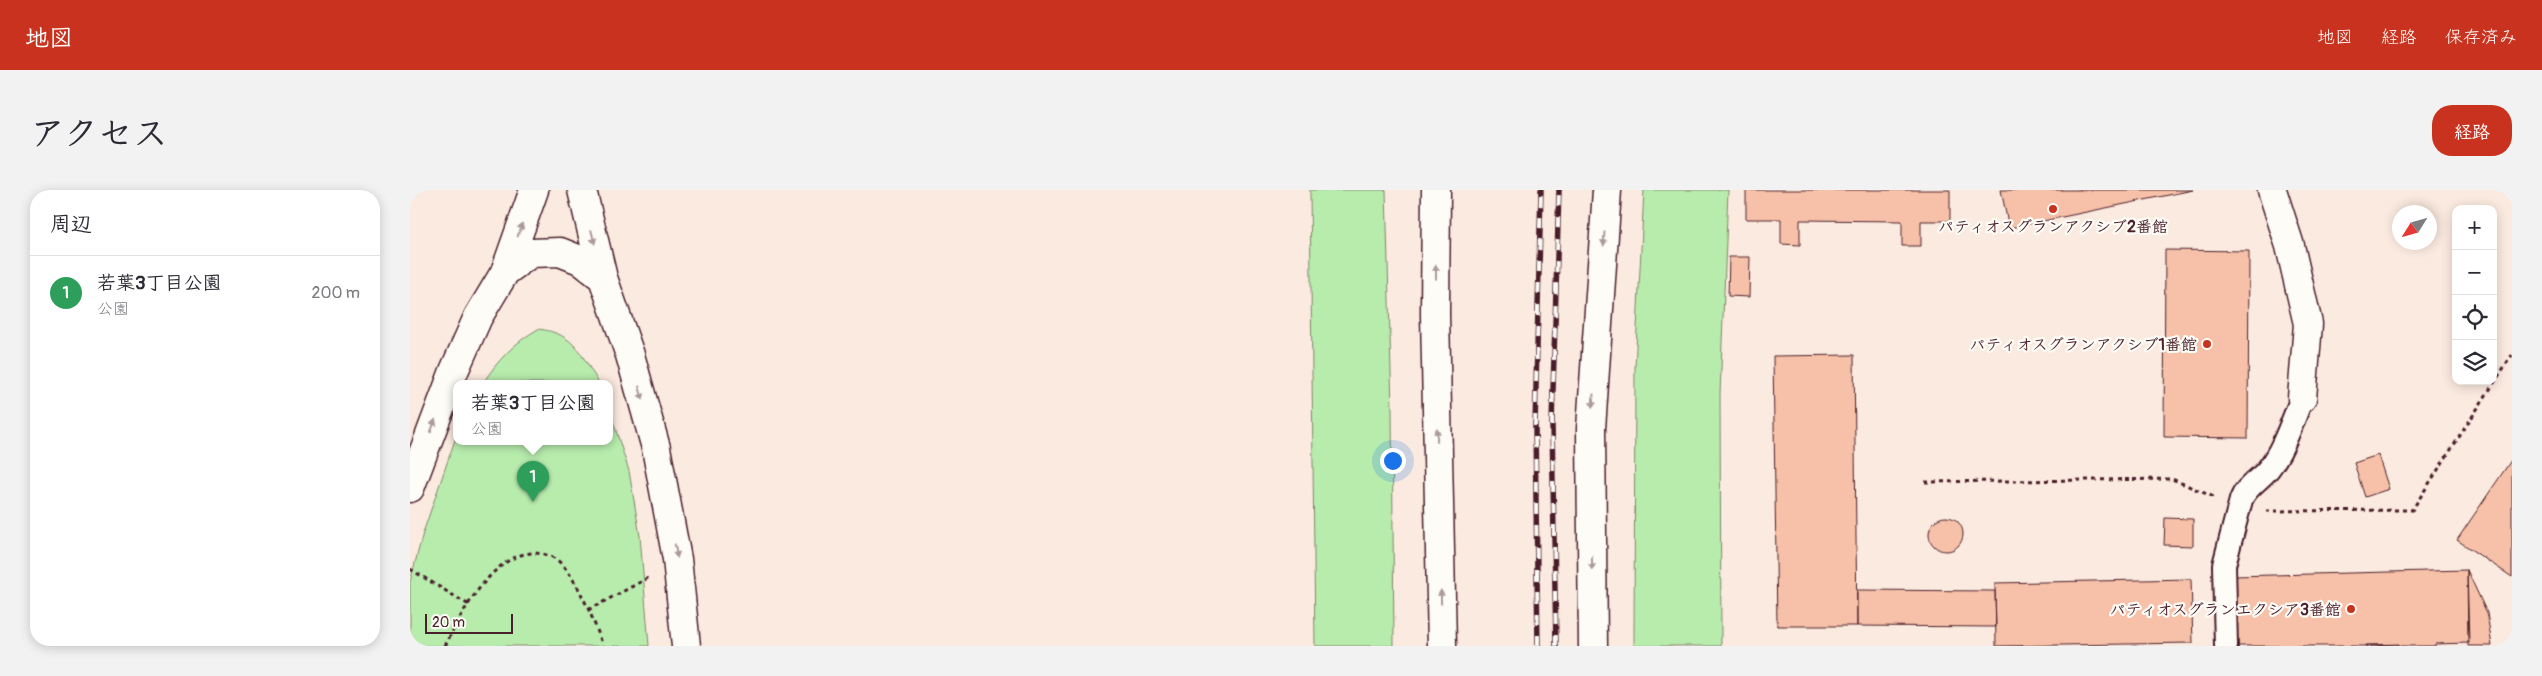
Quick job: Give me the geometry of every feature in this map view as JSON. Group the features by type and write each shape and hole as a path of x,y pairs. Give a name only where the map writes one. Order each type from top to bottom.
{"street":[{"path":"410,488 466,343 478,317 505,272 534,190"},
{"path":"582,190 603,278 630,355 656,448 677,559 686,646"},
{"path":"1436,190 1435,314 1442,646"},
{"path":"1593,646 1592,429 1607,190"},
{"path":"2226,646 2224,565 2238,511 2244,493 2270,467 2288,433 2302,398 2308,324 2290,246 2272,190"},
{"path":"505,272 530,252 560,252 580,260 603,278"}],"path":[{"path":"1925,482 2172,479 2212,495 2238,511 2412,510 2512,355"},
{"path":"445,646 468,605 488,577 518,554 553,557 566,570 588,610 602,646"},
{"path":"410,569 468,605"},
{"path":"588,610 656,574"}],"green space":[{"path":"1310,190 1386,190 1392,409 1394,646 1315,646"},
{"path":"1644,190 1728,190 1720,394 1721,646 1634,646 1635,368"},
{"path":"538,329 561,335 576,347 597,380 485,380 507,353 521,340"},
{"path":"613,421 629,471 640,536 649,646 410,646 410,582 423,533 453,445 613,445"}],"building":[{"path":"1746,190 1950,190 1950,221 1921,221 1921,246 1902,246 1902,221 1800,220 1800,245 1781,244 1781,219 1746,219"},
{"name":"パティオスグランアクシブ2番館","path":"2001,190 2193,190 2009,228"},
{"name":"パティオスグランアクシブ1番館","path":"2165,250 2249,251 2248,438 2164,437"},
{"path":"1729,257 1750,257 1749,297 1728,296"},
{"path":"1854,355 1857,626 1777,626 1773,356"},
{"path":"2378,455 2389,489 2365,497 2354,463"},
{"path":"2512,459 2512,577 2457,540"},
{"path":"1946,517 1953,518 1958,522 1962,527 1962,541 1958,546 1953,550 1946,551 1939,550 1934,546 1930,541 1929,534 1930,527 1934,522 1939,518"},
{"path":"2165,518 2193,519 2193,546 2164,545"},
{"name":"パティオスグランエクシア3番館","path":"2467,570 2469,643 2435,644 2435,646 2236,646 2234,576"},
{"path":"2467,570 2487,613 2492,646 2468,646"},
{"path":"2191,579 2193,643 1996,646 1995,583"},
{"path":"1857,590 1995,591 1996,627 1857,626"},
{"path":"2399,644 2399,646 2366,646 2366,645"}],"railway":[{"path":"1538,646 1535,426 1541,190"},
{"path":"1556,646 1552,424 1559,190"}],"place":[{"name":"パティオスグランアクシブ2番館","path":"2053,209"},
{"name":"パティオスグランアクシブ1番館","path":"2207,344"},
{"name":"若葉3丁目公園","path":"533,502"},
{"name":"パティオスグランエクシア3番館","path":"2351,609"}]}
